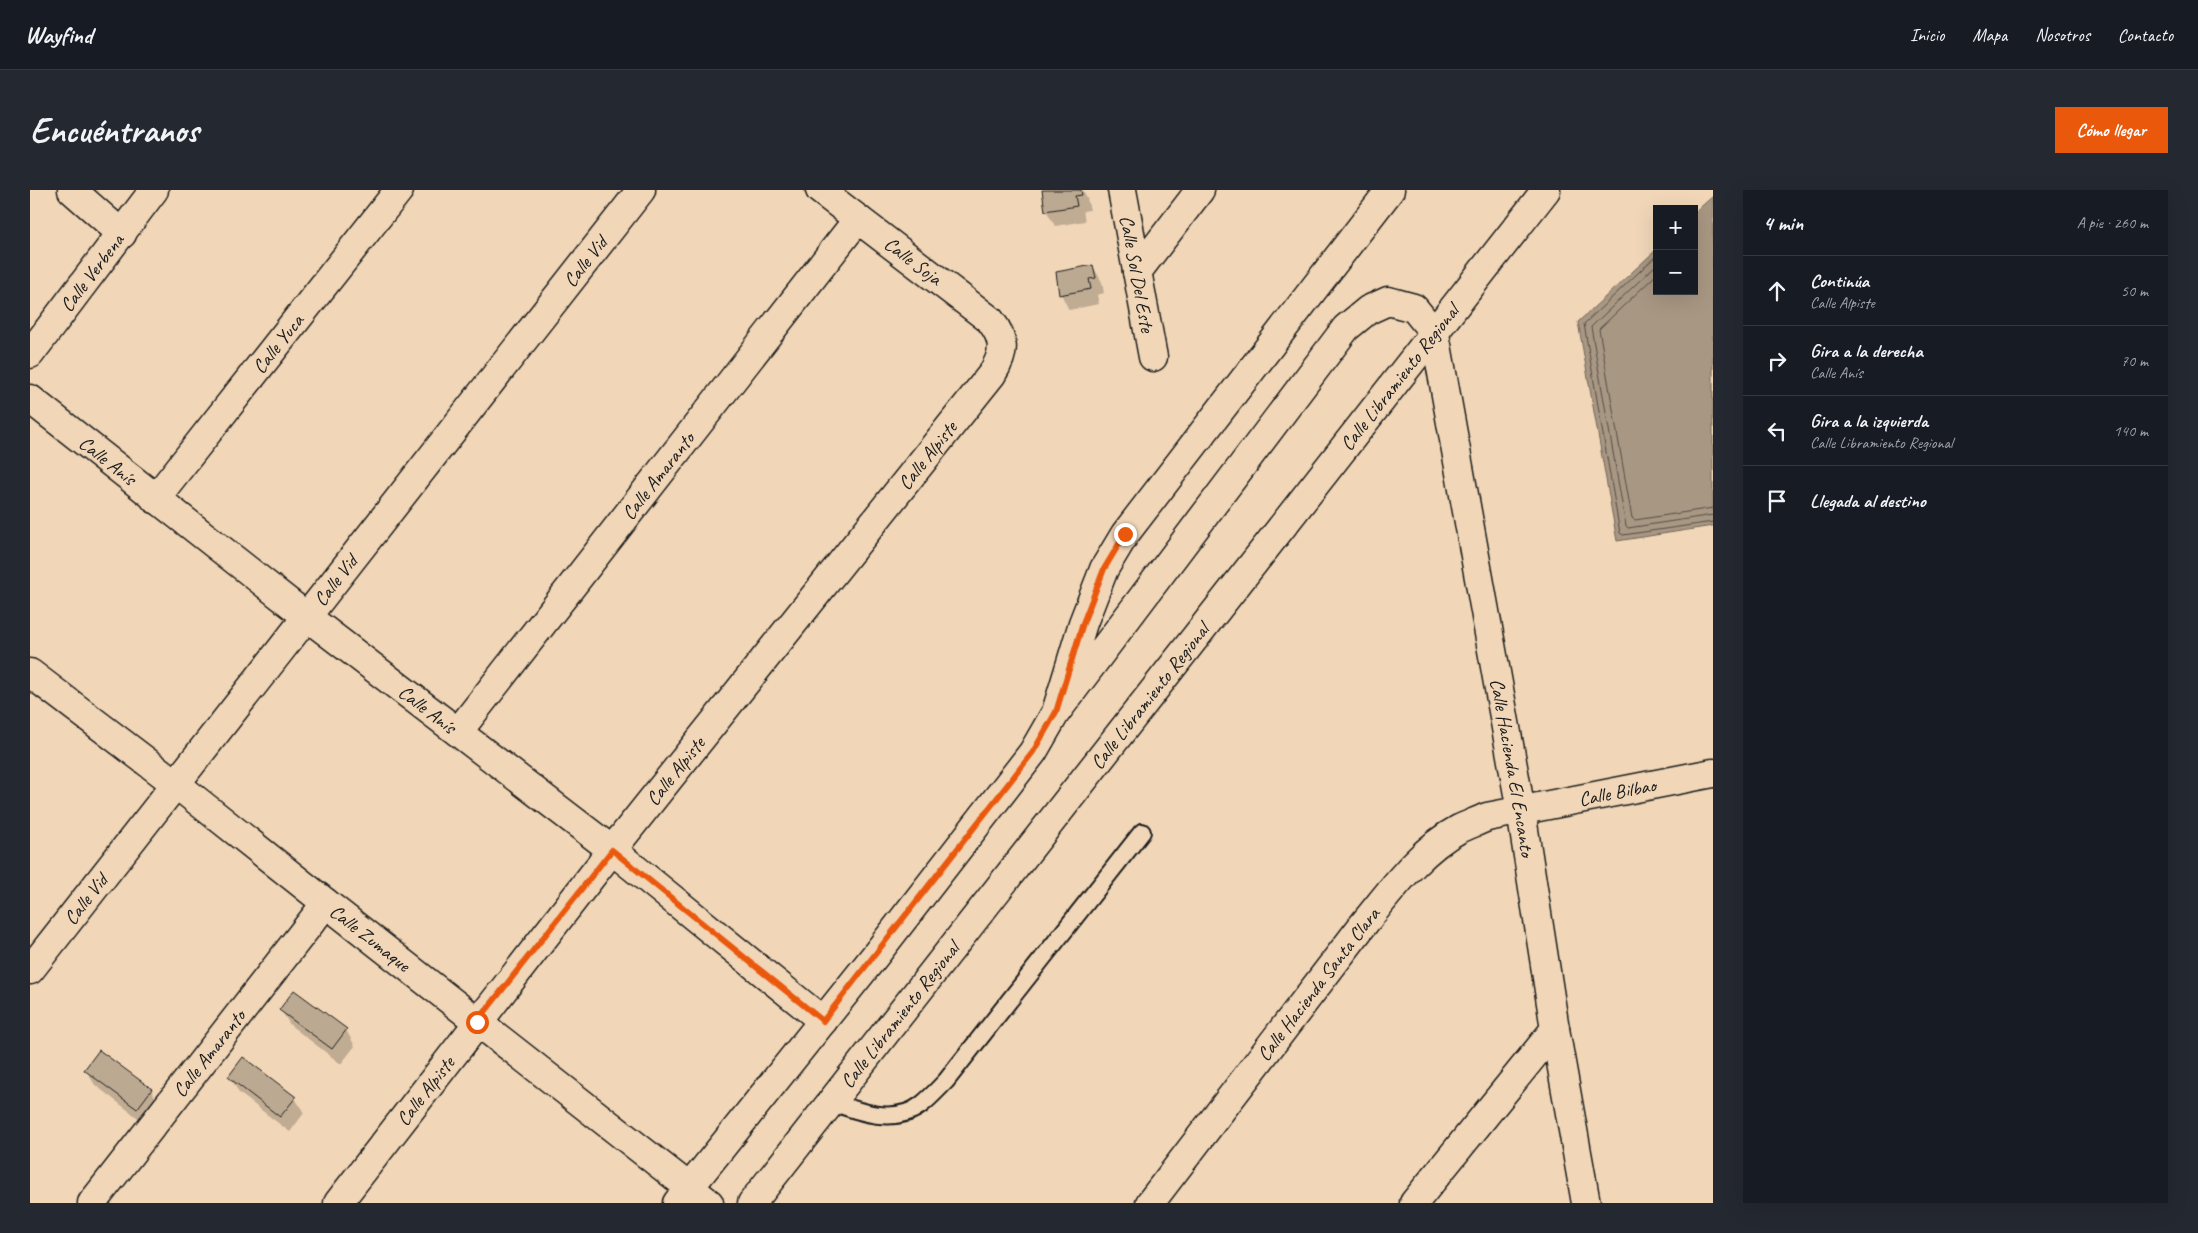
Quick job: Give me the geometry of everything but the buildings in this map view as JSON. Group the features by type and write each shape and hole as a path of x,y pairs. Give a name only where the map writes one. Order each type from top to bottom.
{"street":[{"path":"72,190 122,234"},
{"name":"Calle Verbena","path":"30,354 154,190"},
{"name":"Calle Yuca","path":"155,498 399,190"},
{"name":"Calle Vid","path":"30,970 641,190"},
{"name":"Calle Soja","path":"820,190 990,320 998,329 1001,338"},
{"name":"Calle Sol Del Este","path":"1122,190 1153,357"},
{"path":"1137,272 1200,190"},
{"path":"1056,712 1083,623 1104,569 1125,534 1390,190"},
{"name":"Calle Libramiento Regional","path":"752,1203 1546,190"},
{"name":"Calle Amaranto","path":"458,732 858,220"},
{"path":"692,1198 823,1021 1033,752 1056,712 1346,328 1368,310 1388,301 1414,308 1435,334"},
{"name":"Calle Hacienda El Encanto","path":"1435,334 1521,811 1555,1029 1586,1203"},
{"name":"Calle Alpiste","path":"338,1203 612,850 992,374 1000,360 1002,351 1001,338"},
{"name":"Calle Anís","path":"30,399 306,616 612,850 823,1021"},
{"name":"Calle Zumaque","path":"30,673 176,784 477,1022 692,1198"},
{"name":"Calle Bilbao","path":"1521,811 1713,773"},
{"name":"Calle Hacienda Santa Clara","path":"1150,1203 1366,921 1403,876 1430,849 1458,830 1487,817 1521,811"},
{"name":"Calle Amaranto","path":"92,1203 326,904"},
{"path":"1414,1203 1555,1029"}],"lane":[{"path":"832,1102 863,1113 896,1116 920,1106 946,1081 1142,832"}],"water":[{"path":"1713,196 1713,526 1617,541 1578,322 1653,253 1653,295 1698,295 1698,209"}],"route":[{"path":"477,1022 612,850 823,1021 1033,752 1056,712 1083,623 1104,569 1125,534"}]}
